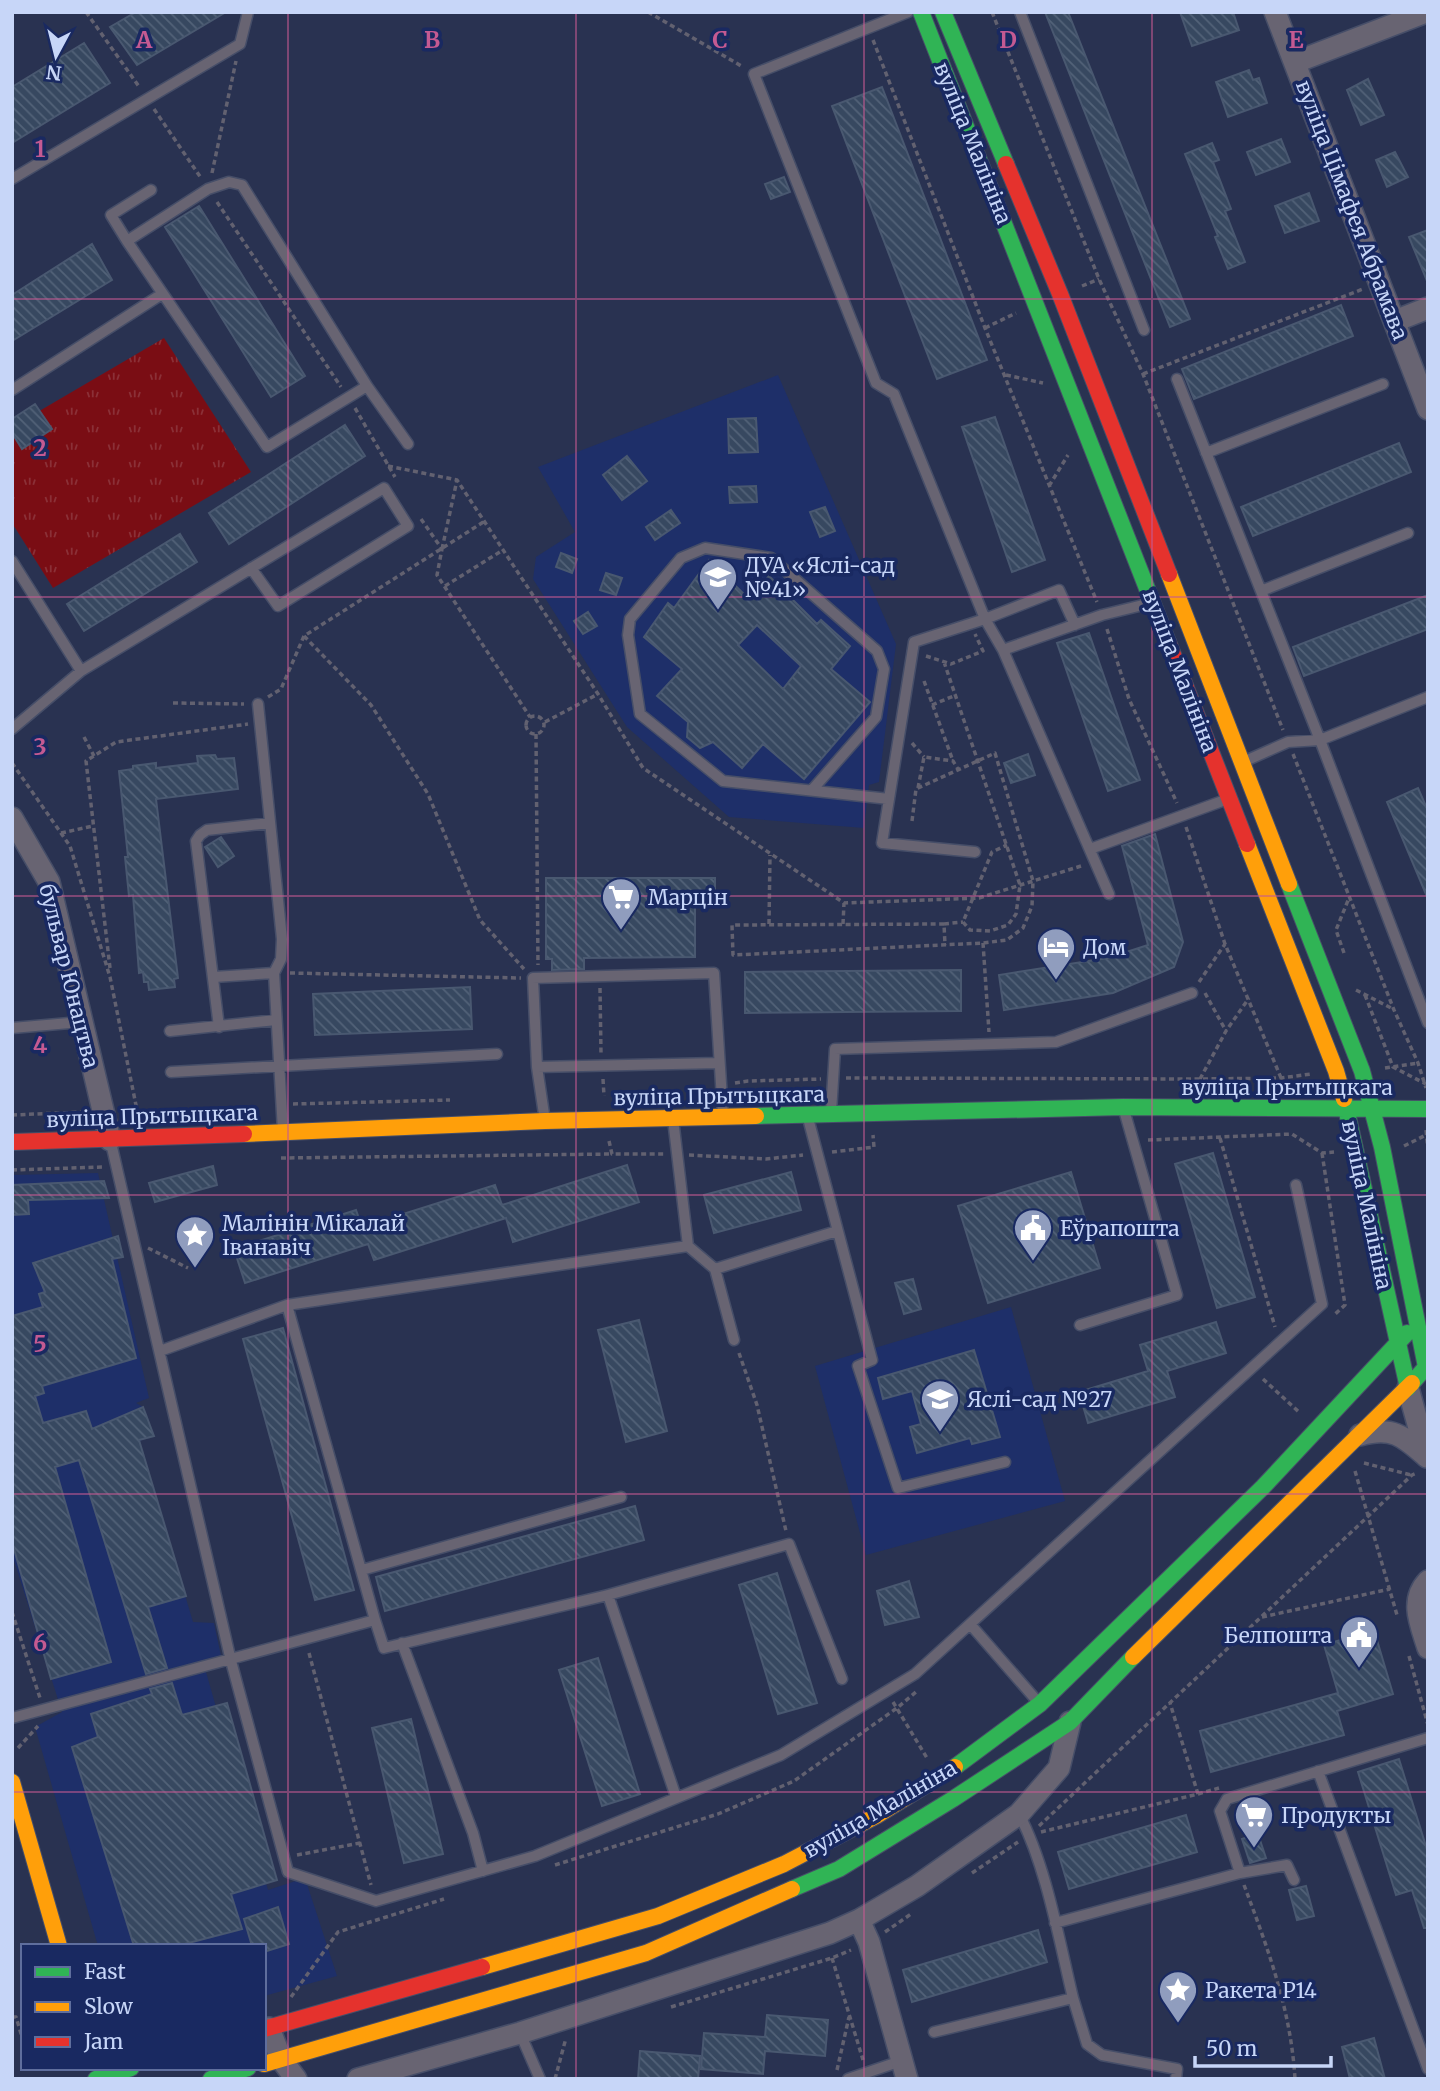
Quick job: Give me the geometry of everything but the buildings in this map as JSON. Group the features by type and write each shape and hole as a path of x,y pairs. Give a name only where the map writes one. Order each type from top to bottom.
{"main road":[{"name":"вуліца Малініна","path":"921,12 1336,1071 1408,1388"},
{"name":"вуліца Малініна","path":"273,2061 646,1953 839,1869 953,1799 1070,1722 1152,1637 1347,1456 1360,1435 1427,1371 1382,1147 1362,1071 1060,295 943,12"},
{"name":"вуліца Прытыцкага","path":"12,1142 545,1121 1124,1107 1428,1110"},
{"name":"вуліца Малініна","path":"267,2028 658,1916 784,1864 940,1779 1040,1704 1263,1487 1417,1323"},
{"path":"12,1782 58,1944"},
{"path":"98,2079 125,2070"},
{"path":"211,2079 241,2070"}],"street":[{"name":"вуліца Цімафея Абрамава","path":"1275,12 1428,409"},
{"path":"1296,62 1426,12"},
{"path":"1395,321 1428,308"},
{"name":"бульвар Юнацтва","path":"12,818 49,882 110,1140"},
{"path":"1408,1388 1425,1463"},
{"path":"1360,1435 1378,1430 1394,1432 1409,1441 1425,1463"},
{"path":"1418,1649 1415,1605 1428,1581"},
{"path":"358,2079 520,2033 830,1933 859,1920 917,1886 1019,1814 1059,1768 1070,1722"},
{"path":"859,1920 869,1942 904,2070"},
{"path":"267,2028 273,2061 296,2079"}],"lane":[{"path":"12,179 240,44 248,12"},
{"path":"908,12 754,74 876,383 894,394 985,619 1003,650 1110,894"},
{"path":"1020,12 1144,330"},
{"path":"127,241 208,189 229,182 242,185 367,386 408,444"},
{"path":"152,190 111,215 267,447 367,386"},
{"path":"12,390 162,294"},
{"path":"1177,379 1320,740 1428,1023"},
{"path":"1206,453 1383,384"},
{"path":"12,729 81,671 251,568 384,488 408,526 278,606 251,568"},
{"path":"1261,591 1408,533"},
{"path":"811,790 876,717 884,669 877,651 771,558 705,548 681,558 630,619 628,635 640,714 723,781 889,799"},
{"path":"12,561 81,671"},
{"path":"975,852 883,843 914,642 985,619 1059,590 1074,625"},
{"path":"1003,650 1102,615 1154,602"},
{"path":"1243,762 1288,743 1320,740 1428,697"},
{"path":"258,704 282,939 281,959 274,973 283,1131"},
{"path":"1090,849 1254,789"},
{"path":"219,1027 196,841 207,830 270,823"},
{"path":"545,1121 537,1067 536,978 714,972 723,1118"},
{"path":"214,977 274,973"},
{"path":"831,1115 835,1049 1056,1042 1192,993"},
{"path":"170,1031 276,1020"},
{"path":"12,1028 81,1022"},
{"path":"171,1072 497,1054"},
{"path":"537,1067 718,1063"},
{"path":"1080,1325 1177,1295 1124,1107"},
{"path":"808,1115 836,1231 872,1360 858,1366 898,1488 1005,1462"},
{"path":"673,1119 688,1246 715,1269 734,1340"},
{"path":"110,1140 231,1661 288,1872 376,1901 535,1856 781,1755 915,1674 1322,1304 1296,1185"},
{"path":"715,1269 836,1231"},
{"path":"160,1351 287,1305 688,1246"},
{"path":"287,1305 384,1648 608,1595 789,1544 842,1679"},
{"path":"362,1570 621,1497"},
{"path":"608,1595 676,1797"},
{"path":"12,1718 375,1620"},
{"path":"970,1624 1040,1704"},
{"path":"402,1643 473,1833 483,1871"},
{"path":"1240,1873 1220,1811 1227,1799 1428,1738"},
{"path":"1318,1771 1428,2069"},
{"path":"1019,1814 1030,1834 1087,2044 1102,2055 1177,2069 1176,2079"},
{"path":"1055,1923 1240,1873 1287,1865 1294,1880"},
{"path":"934,2032 1073,1998"},
{"path":"520,2033 540,2079"},
{"path":"848,2079 867,2073 904,2070"}],"path":[{"path":"86,12 173,134 349,399 395,477"},
{"path":"648,12 754,74"},
{"path":"992,12 1099,279 1143,374 1426,1084 1393,1067 1365,995"},
{"path":"868,28 1004,375 1102,615 1129,699 1182,814 1225,944 1292,1109"},
{"path":"208,189 240,44"},
{"path":"1143,374 1380,283"},
{"path":"1004,375 1044,383 1047,394"},
{"path":"1049,486 1069,454 1065,444"},
{"path":"388,466 457,480 598,694 643,768 844,903 973,898 1096,861"},
{"path":"457,480 437,575 530,717"},
{"path":"416,512 442,549"},
{"path":"281,689 304,636 485,521"},
{"path":"444,586 503,550"},
{"path":"925,656 951,664 983,651 973,629"},
{"path":"304,636 371,705 428,794 480,920 536,978"},
{"path":"920,664 929,648"},
{"path":"944,662 1020,885 1016,914 1008,925 990,931 970,930 963,922"},
{"path":"920,671 958,770"},
{"path":"545,722 539,716 530,717 526,728 530,733 536,734 543,730 545,722 598,694"},
{"path":"932,705 956,695"},
{"path":"173,703 258,704"},
{"path":"141,1139 110,977 86,761 116,742 260,722"},
{"path":"913,733 912,745 924,757 953,761"},
{"path":"536,734 536,978"},
{"path":"84,737 94,756"},
{"path":"918,788 995,753 1032,881 1032,906 1023,928 1007,940 983,943 733,955 732,925 963,922"},
{"path":"912,821 924,757"},
{"path":"12,762 70,846 110,977"},
{"path":"61,833 93,826"},
{"path":"963,922 992,852 1007,845"},
{"path":"769,925 771,855"},
{"path":"1344,954 1336,930 1349,896"},
{"path":"843,924 844,903"},
{"path":"944,923 945,945"},
{"path":"983,943 990,1044"},
{"path":"1192,993 1225,944"},
{"path":"274,973 536,978"},
{"path":"598,975 604,1098 616,1098"},
{"path":"1199,982 1226,1031"},
{"path":"1355,990 1395,1010"},
{"path":"1200,1079 1226,1031 1249,998"},
{"path":"1362,1071 1418,1063"},
{"path":"720,1086 748,1081 833,1079 1200,1079 1281,1077 1336,1071"},
{"path":"12,1115 83,1112 114,1100 134,1098"},
{"path":"1133,1141 1292,1134 1322,1153 1354,1149"},
{"path":"1382,1147 1406,1146 1428,1135"},
{"path":"1220,1138 1279,1343"},
{"path":"1322,1153 1345,1305 1324,1323"},
{"path":"269,1159 611,1154"},
{"path":"12,1170 117,1166"},
{"path":"134,1241 188,1268"},
{"path":"734,1340 757,1405 789,1544"},
{"path":"1270,1373 1263,1380 1317,1429"},
{"path":"1347,1456 1412,1475"},
{"path":"1347,1456 1400,1626"},
{"path":"1030,1834 1425,1463"},
{"path":"1260,1618 1390,1589"},
{"path":"12,1612 46,1717 18,1748"},
{"path":"305,1638 376,1901"},
{"path":"1418,1649 1428,1725"},
{"path":"551,1866 718,1814 794,1781 918,1690"},
{"path":"284,1857 360,1843"},
{"path":"1240,1873 1278,1978 1295,2079"},
{"path":"287,2002 338,1932 446,1898"},
{"path":"832,1958 867,2073"},
{"path":"837,2070 849,2015"},
{"path":"12,2017 16,2017 21,2034"},
{"path":"555,2079 566,2038"}],"shaded area":[{"name":"ДУА «Яслі-сад №41»","path":"778,375 896,644 879,782 869,785 864,828 729,817 627,727 533,579 536,557 575,532 538,467"},
{"path":"98,1173 149,1398 136,1403 143,1407 154,1436 139,1441 193,1622 214,1623 221,1656 204,1665 268,1890 305,1878 337,1976 266,1995 266,1944 97,1944 35,1727 62,1712 12,1554 12,1175"},
{"name":"Яслі-сад №27","path":"1011,1307 1065,1501 866,1555 815,1366"}],"green space":[{"path":"164,338 251,472 53,588 12,523 12,427"}],"traffic: fast":[{"path":"921,12 1168,642"},
{"path":"943,12 1006,164"},
{"path":"1289,884 1362,1071 1382,1147 1426,1367 1412,1383"},
{"path":"1344,1099 1408,1388"},
{"path":"756,1116 1123,1107 1428,1109"},
{"path":"955,1767 1040,1704 1263,1487 1407,1333"},
{"path":"792,1889 839,1869 953,1799 1070,1722 1133,1657"},
{"path":"96,2079 125,2070"},
{"path":"211,2079 241,2070"}],"traffic: slow":[{"path":"1169,574 1289,884"},
{"path":"1247,844 1336,1071 1344,1099"},
{"path":"244,1134 545,1121 756,1116"},
{"path":"1133,1657 1412,1383"},
{"path":"482,1967 658,1916 784,1864 876,1816 955,1767"},
{"path":"12,1782 58,1944"},
{"path":"266,2063 646,1953 792,1889"}],"traffic: jam":[{"path":"1006,164 1060,294 1169,574"},
{"path":"1168,642 1247,844"},
{"path":"12,1142 244,1134"},
{"path":"266,2028 482,1967"}],"place":[{"name":"ДУА «Яслі-сад №41»","path":"718,611"},
{"name":"Марцін","path":"621,931"},
{"name":"Дом","path":"1056,981"},
{"name":"Еўрапошта","path":"1033,1262"},
{"name":"Малінін Мікалай Іванавіч","path":"195,1269"},
{"name":"Яслі-сад №27","path":"940,1433"},
{"name":"Белпошта","path":"1359,1669"},
{"name":"Продукты","path":"1254,1849"},
{"name":"Ракета Р14","path":"1178,2024"}]}
